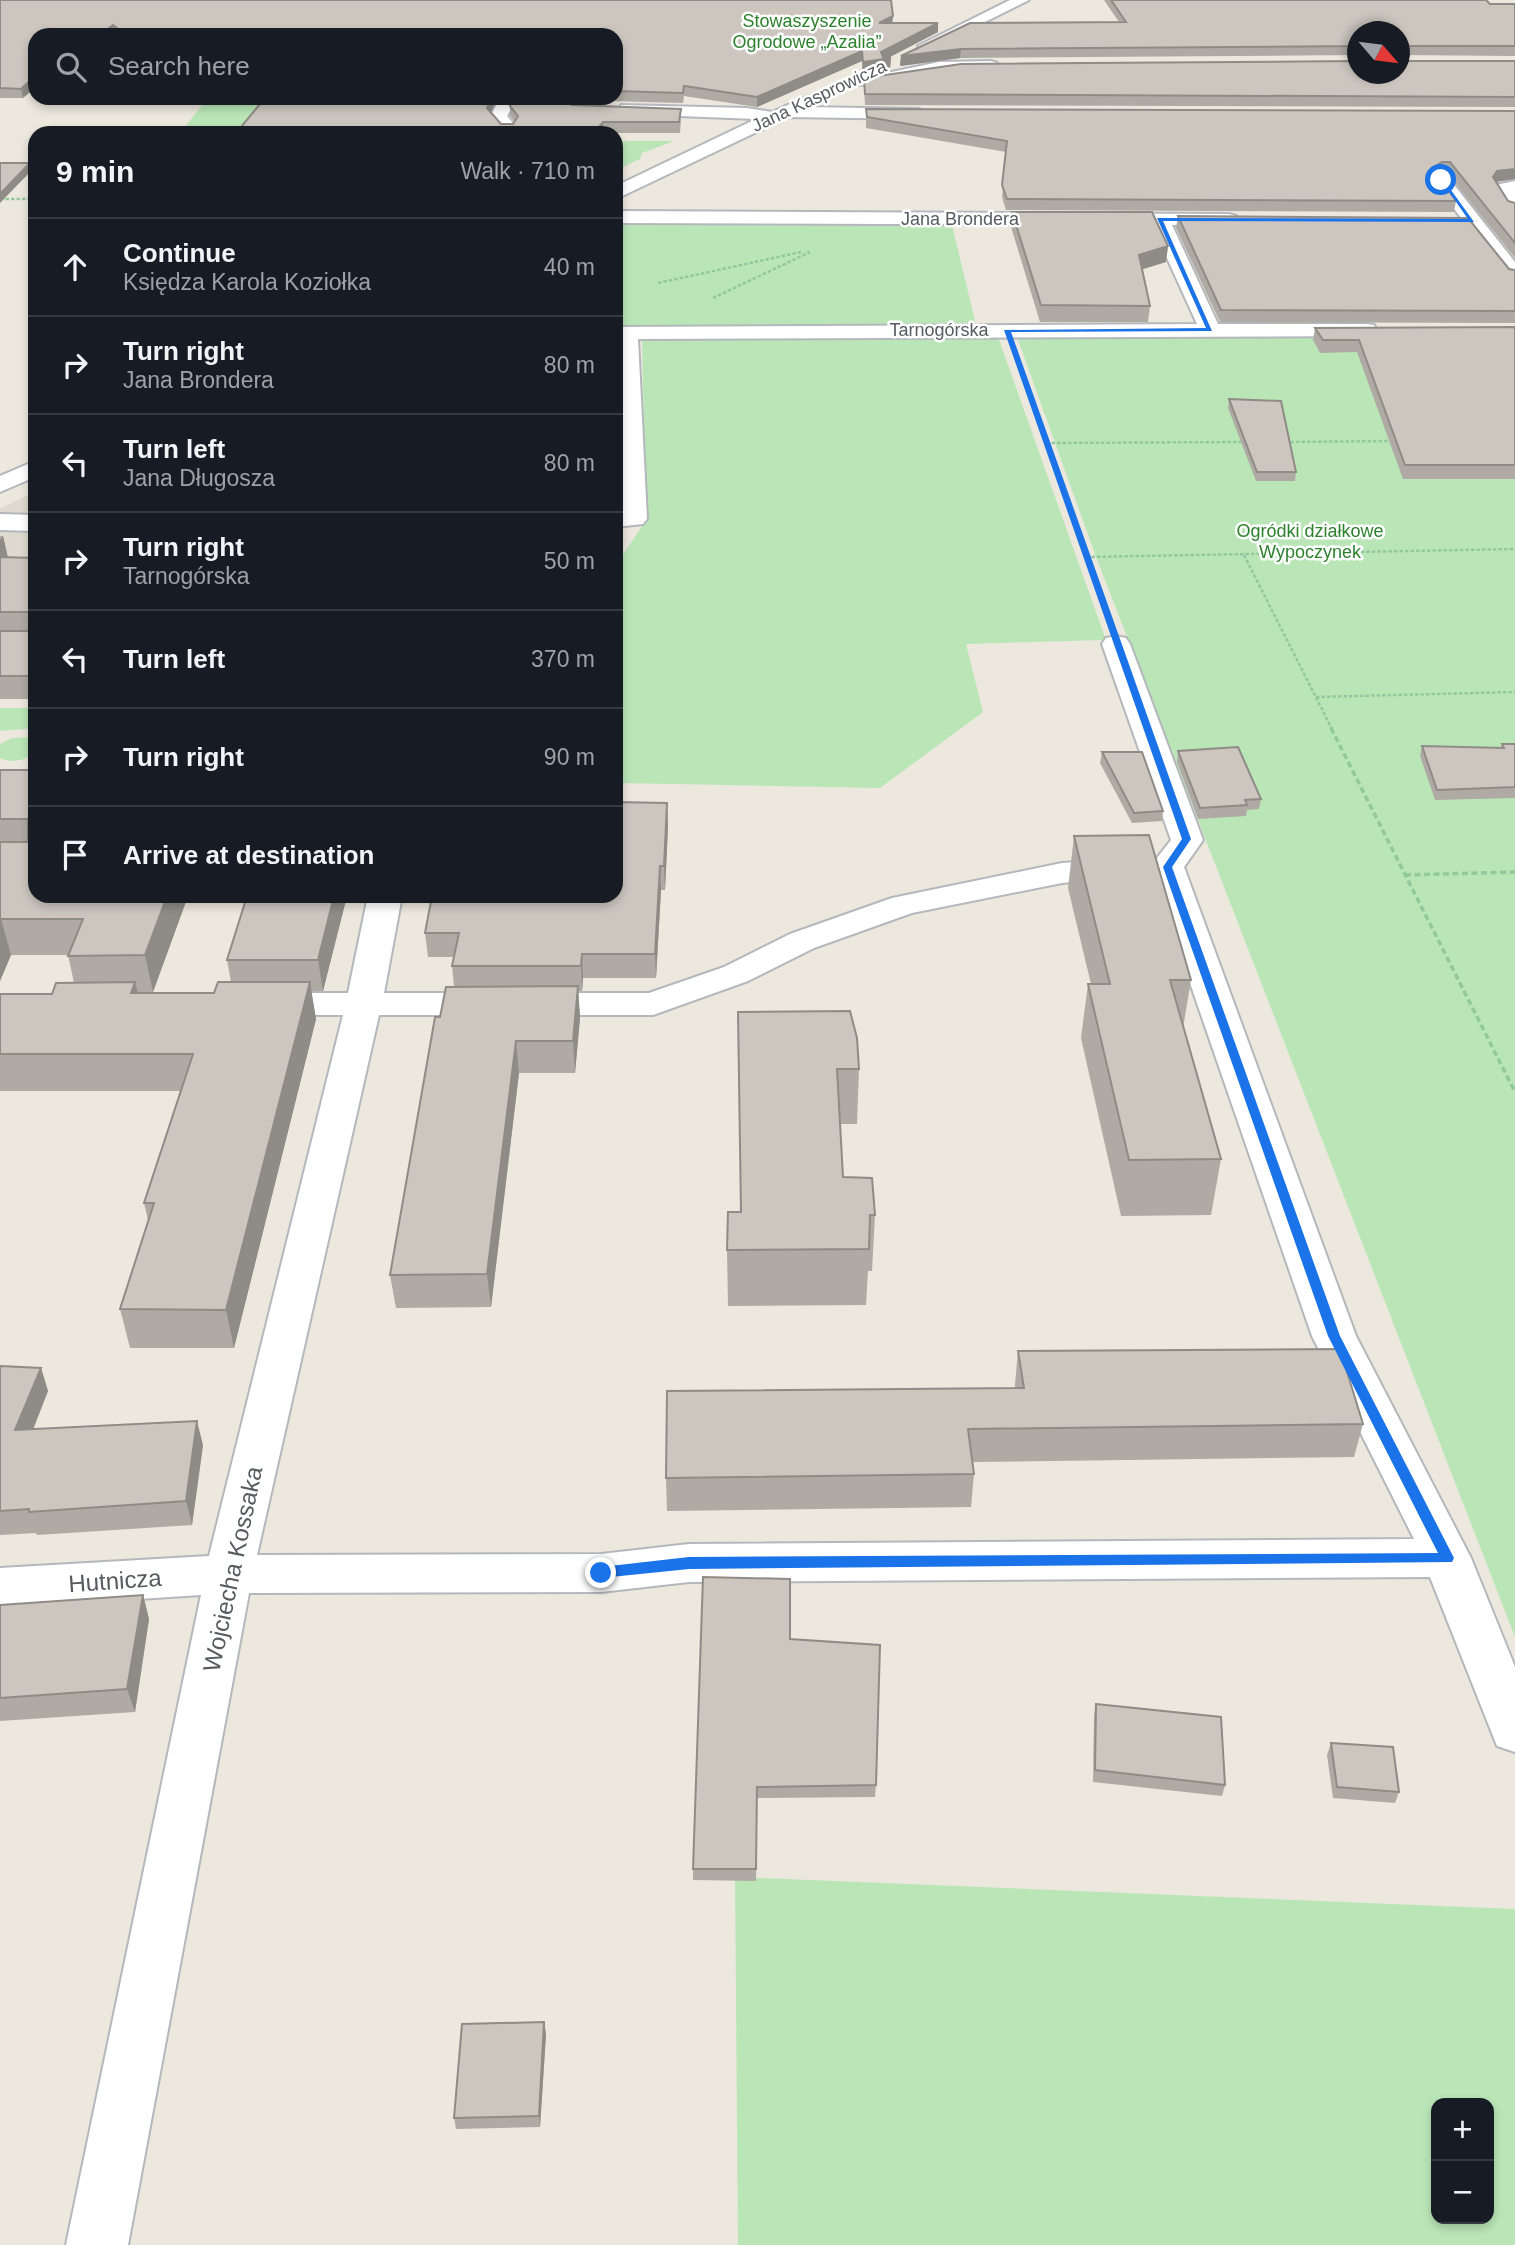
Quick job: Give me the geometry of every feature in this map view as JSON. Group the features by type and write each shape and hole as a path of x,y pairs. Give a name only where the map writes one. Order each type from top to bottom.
{"street":[{"name":"Jana Kasprowicza","path":"1001,65 939,67 882,79 849,82 1022,0"},
{"name":"Jana Kasprowicza","path":"623,190 820,96"},
{"path":"612,108 703,103 780,115 942,114"},
{"path":"504,105 498,117 506,126"},
{"path":"1441,180 1511,266"},
{"path":"1515,187 1502,189 1515,207"},
{"name":"Jana Brondera","path":"623,217 1255,220"},
{"path":"1159,219 1210,330"},
{"path":"1445,221 1472,221"},
{"name":"Tarnogórska","path":"628,333 1390,330"},
{"path":"623,519 634,519 628,333"},
{"path":"0,485 28,471"},
{"path":"0,523 28,523"},
{"path":"1116,644 1187,839 1167,867"},
{"path":"229,1004 653,1004 736,974 802,941 904,905 1062,873 1167,867"},
{"path":"1167,867 1334,1336 1447,1558 1515,1730"},
{"name":"Wojciecha Kossaka","path":"97,2245 229,1574 364,1003 384,903"},
{"name":"Hutnicza","path":"0,1588 229,1574 601,1573 689,1563 1447,1558"}],"path":[{"path":"0,199 28,199"},
{"path":"628,333 816,249 658,283"},
{"path":"1007,330 1116,644"},
{"path":"1278,442 1404,441"},
{"path":"1046,443 1250,442"},
{"path":"1086,557 1515,549"},
{"path":"1244,555 1515,1092"},
{"path":"1316,697 1515,692"},
{"path":"1405,875 1515,872"}],"shaded area":[{"path":"28,495 28,627 0,626 0,508"}],"green space":[{"path":"202,105 496,105 488,126 186,126"},
{"path":"623,141 674,141 642,153 640,159 623,167"},
{"path":"623,225 952,225 976,325 623,326"},
{"path":"998,337 1106,640 966,644 983,712 880,788 623,783 623,554 646,520 642,339"},
{"name":"Ogródki działkowe Wypoczynek","path":"1017,337 1515,338 1515,1637 1096,557"},
{"path":"0,708 28,708 28,729 0,731"},
{"path":"28,737 28,756 14,761 0,758 0,744 12,738"},
{"path":"735,1877 1515,1909 1515,2245 738,2245"}],"building":[{"name":"Stowaszyszenie Ogrodowe „Azalia”","path":"0,0 891,0 893,16 879,23 938,23 881,52 883,57 891,58 863,62 862,51 757,97 684,86 683,93 623,91 623,28 117,28 113,25 109,28 28,28 28,82 21,89 0,88"},
{"path":"1111,0 1486,0 1490,4 1515,4 1515,46 1410,46 1410,21 1347,21 1347,46 961,49 901,56 970,23 1126,22"},
{"path":"1347,61 1347,84 1410,84 1410,61 1515,61 1515,97 865,94 864,78 961,64"},
{"path":"259,105 488,105 487,108 501,124 513,124 518,116 510,105 681,109 679,122 603,122 600,126 242,126"},
{"path":"866,109 1515,111 1515,169 1497,171 1493,177 1508,201 1515,203 1515,243 1450,162 1442,162 1432,168 1456,201 1007,199 1002,185 1007,141 867,117"},
{"path":"0,163 28,163 28,165 0,194"},
{"path":"1012,212 1152,212 1168,246 1139,255 1150,306 1041,305"},
{"path":"1178,216 1468,218 1509,269 1515,270 1515,311 1221,310"},
{"path":"1515,327 1515,465 1405,465 1359,340 1323,340 1315,328"},
{"path":"1229,399 1281,401 1296,472 1257,472"},
{"path":"0,557 28,558 28,612 0,612"},
{"path":"0,631 28,631 28,676 0,676"},
{"path":"1502,744 1515,744 1515,787 1437,790 1422,746 1504,748"},
{"path":"1238,747 1261,799 1245,800 1247,805 1200,808 1178,751"},
{"path":"1102,752 1142,752 1163,811 1134,813"},
{"path":"0,770 28,770 28,819 0,819"},
{"path":"623,802 667,803 655,954 582,954 581,966 452,966 459,933 425,933 431,903 623,903"},
{"path":"1149,835 1191,980 1170,980 1221,1159 1129,1160 1088,984 1110,984 1074,836"},
{"path":"0,842 28,842 28,903 164,903 145,955 68,956 83,919 1,919 0,922"},
{"path":"245,903 332,903 318,960 227,960"},
{"path":"135,982 131,993 214,993 218,982 310,982 226,1310 120,1309 154,1203 144,1203 193,1054 0,1054 0,994 52,994 56,983"},
{"path":"578,986 573,1041 516,1041 487,1274 390,1275 435,1017 440,1017 446,987"},
{"path":"850,1011 857,1038 859,1069 837,1069 843,1177 872,1178 875,1215 870,1215 869,1249 727,1250 728,1212 741,1212 738,1012"},
{"path":"1340,1349 1363,1424 968,1429 974,1474 666,1478 667,1391 1024,1388 1018,1351"},
{"path":"0,1366 41,1368 15,1430 197,1421 186,1501 29,1512 29,1509 0,1511"},
{"path":"703,1577 790,1579 790,1639 880,1645 876,1785 757,1787 756,1869 693,1869"},
{"path":"143,1595 127,1689 0,1698 0,1605"},
{"path":"1096,1704 1221,1717 1225,1785 1095,1770"},
{"path":"1331,1743 1393,1747 1399,1792 1337,1787"},
{"path":"544,2022 539,2116 454,2118 462,2024"}],"route":[{"path":"601,1573 689,1563 1447,1558 1334,1336 1167,867 1187,839 1007,330 1210,330 1159,219 1472,221 1441,180"}]}
